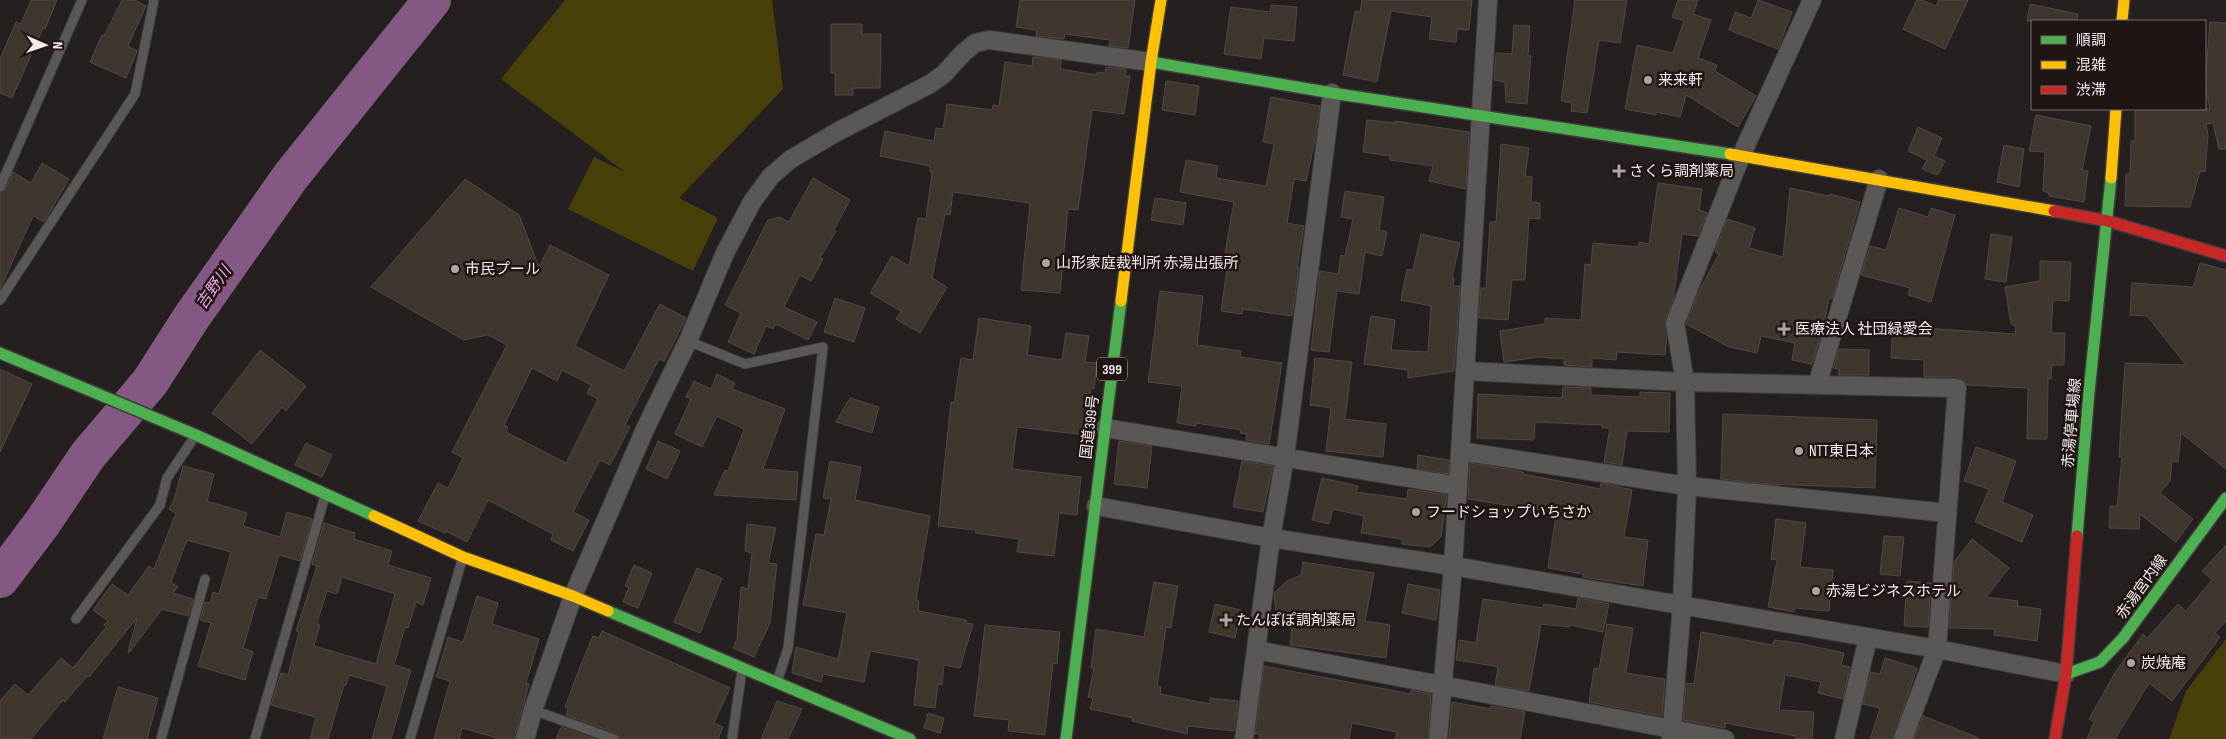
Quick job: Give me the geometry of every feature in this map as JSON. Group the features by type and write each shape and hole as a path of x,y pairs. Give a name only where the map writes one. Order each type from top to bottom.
{"main road":[{"name":"国道399号","path":"1066,739 1151,62 1161,0"},
{"path":"2122,20 2124,0"},
{"path":"1151,62 1479,117 1741,156 2108,221 2226,256"},
{"name":"赤湯停車場線","path":"2055,739 2066,674 2089,392 2108,221 2116,110"},
{"path":"0,353 196,435 463,557 573,596 910,739"},
{"name":"赤湯宮内線","path":"2066,674 2100,662 2123,638 2226,498"}],"street":[{"path":"1438,739 1453,566 1479,117 1488,0"},
{"path":"1672,734 1682,605 1687,486 1685,382 1675,323 1741,156 1812,0"},
{"path":"525,739 533,710 573,596 646,427 688,341 725,253 752,202 771,176 791,159 837,132 930,84 944,74 975,43 989,40 1151,62"},
{"path":"1244,739 1271,538 1285,457 1332,93"},
{"path":"1817,385 1879,180"},
{"path":"1465,371 1685,382 1957,388 1937,649 1904,739"},
{"path":"1105,428 1458,486"},
{"path":"1460,451 1687,486 1947,513"},
{"path":"1096,506 1271,538 1453,566 1937,649 2066,674"},
{"path":"1844,739 1868,638"},
{"path":"1256,650 1442,686 1672,734 1725,739"}],"lane":[{"path":"0,187 82,0"},
{"path":"0,300 135,94 154,0"},
{"path":"688,341 745,364 823,347 788,648 777,683"},
{"path":"76,619 160,505 167,478 196,435"},
{"path":"255,739 326,493"},
{"path":"410,739 463,557"},
{"path":"161,739 205,578"},
{"path":"732,739 743,668"},
{"path":"533,710 614,739"}],"shaded area":[{"path":"565,0 772,0 783,89 679,198 718,218 693,271 568,209 594,157 625,172 501,79"},
{"path":"2226,639 2226,739 2169,739 2186,691"}],"building":[{"path":"31,0 57,0 12,98 0,93 0,59 16,22 21,24"},
{"path":"122,0 135,0 146,6 128,46 137,51 126,78 90,62 102,35 104,36"},
{"path":"1020,0 1135,0 1128,48 1109,46 1110,40 1065,34 1064,39 1036,36 1037,30 1016,27"},
{"path":"1362,0 1472,0 1469,30 1457,29 1456,42 1429,39 1432,17 1391,11 1377,82 1343,75 1355,11 1360,12"},
{"path":"1575,0 1627,0 1620,43 1599,40 1587,113 1571,111 1572,103 1561,101"},
{"path":"1678,0 1698,0 1693,14 1711,20 1698,58 1717,65 1715,71 1756,96 1738,127 1686,95 1680,117 1625,109 1637,45 1673,53 1684,21 1672,17"},
{"path":"1758,0 1792,12 1778,49 1729,30 1735,12 1751,18"},
{"path":"1917,0 1922,0 1936,6 1939,0 1968,0 1945,49 1903,29"},
{"path":"2030,4 2078,14 2077,20 2027,21"},
{"path":"1271,5 1297,7 1294,41 1264,38 1261,59 1224,54 1231,7 1270,12"},
{"path":"2210,22 2226,23 2226,149 2219,149 2213,123 2206,124 2208,136 2205,172 2200,171 2190,207 2125,206 2126,174 2130,174 2131,141 2135,141 2135,110 2210,109 2206,90"},
{"path":"831,24 862,24 862,34 881,34 880,88 853,88 853,95 835,95 835,73 831,73"},
{"path":"1514,25 1530,26 1528,56 1531,56 1527,104 1506,102 1505,82 1494,80 1496,53 1512,54"},
{"path":"1033,57 1061,60 1060,69 1097,75 1097,72 1105,73 1106,67 1126,69 1125,76 1130,76 1124,114 1092,110 1078,210 1068,209 1060,293 1021,290 1030,203 953,192 950,215 945,214 932,278 947,287 920,333 896,319 901,311 870,293 892,256 909,266 918,218 926,219 932,172 930,172 930,166 880,156 885,131 934,141 936,128 943,129 947,104 992,110 993,105 999,106 1005,62 1032,66"},
{"path":"1166,81 1199,86 1195,115 1162,110"},
{"path":"1271,97 1320,106 1306,181 1294,179 1287,223 1304,226 1292,316 1243,309 1242,314 1221,311 1229,254 1225,253 1234,202 1180,192 1186,160 1218,166 1216,178 1266,186 1274,144 1263,142"},
{"path":"2036,115 2091,126 2082,171 2088,171 2084,202 2049,196 2049,193 2043,191 2045,152 2029,151"},
{"path":"1367,120 1395,123 1395,121 1469,132 1466,189 1429,181 1433,166 1390,160 1390,156 1363,152"},
{"path":"1918,127 1942,138 1934,156 1945,161 1938,175 1922,169 1927,160 1908,151"},
{"path":"1501,144 1529,148 1525,176 1532,177 1531,202 1540,203 1540,219 1529,218 1525,280 1512,280 1508,320 1479,318 1481,288 1486,288 1490,222 1496,222"},
{"path":"2004,145 2024,149 2019,187 1997,182"},
{"path":"42,163 69,179 44,222 33,216 0,289 0,193 5,190 13,172 31,183"},
{"path":"813,178 850,200 834,230 836,231 820,258 823,259 811,281 800,275 784,307 817,322 808,340 776,324 773,329 766,326 754,354 728,342 741,313 725,305 768,220 779,217 789,222"},
{"path":"465,179 519,215 539,267 550,245 609,275 575,346 624,371 660,304 686,318 664,362 659,359 625,425 630,427 610,465 600,460 573,512 589,520 573,551 551,540 553,534 488,500 467,542 446,531 445,533 418,521 438,483 448,488 463,458 452,452 507,345 488,335 464,340 371,287","holes":["532,368 557,381 562,370 591,385 587,393 598,399 566,463 506,432 508,427 504,425"]},
{"path":"1658,183 1702,189 1699,210 1707,213 1698,236 1682,234 1673,300 1665,320 1667,337 1665,355 1617,352 1616,360 1592,358 1592,367 1564,365 1564,359 1539,357 1504,362 1500,331 1545,324 1545,318 1581,320 1585,264 1591,265 1593,243 1638,247 1639,242 1649,244"},
{"path":"1790,188 1829,196 1830,194 1860,202 1832,299 1829,298 1824,324 1812,364 1792,360 1795,343 1761,336 1757,353 1729,347 1686,324 1698,293 1719,254 1715,252 1727,219 1755,228 1749,248 1783,257"},
{"path":"1345,191 1384,197 1379,230 1387,232 1382,256 1365,252 1359,294 1337,291 1329,352 1311,350 1320,271 1338,274 1341,255 1345,256 1353,219 1341,217"},
{"path":"1155,198 1186,203 1183,225 1151,220"},
{"path":"1899,208 1928,217 1931,208 1955,215 1931,302 1908,295 1910,288 1861,275 1870,246 1886,250"},
{"path":"1421,234 1460,243 1452,277 1454,278 1453,286 1460,286 1454,371 1408,378 1408,370 1364,364 1371,316 1395,320 1391,350 1428,352 1431,306 1401,300 1407,269 1413,270"},
{"path":"1991,234 2012,237 2006,282 1985,279"},
{"path":"2040,261 2071,262 2069,301 2053,300 2051,333 2065,333 2064,365 2052,365 2051,379 2048,378 2047,439 2027,439 2028,388 1967,385 1963,379 1958,377 1924,377 1924,360 1891,358 1893,326 2015,334 2016,326 2011,324 2005,287 2040,281"},
{"path":"2200,263 2226,270 2226,469 2181,433 2178,462 2172,461 2170,481 2160,493 2193,519 2176,542 2140,514 2139,529 2109,528 2110,506 2117,506 2122,457 2119,457 2125,363 2186,365 2147,316 2130,315 2132,283 2193,287"},
{"path":"1160,291 1203,296 1197,345 1241,351 1240,357 1282,363 1269,444 1246,440 1247,434 1240,433 1241,430 1196,423 1196,426 1177,423 1182,386 1148,382"},
{"path":"835,298 865,308 854,342 824,332"},
{"path":"979,318 1031,326 1027,355 1062,360 1066,333 1089,336 1085,362 1097,363 1094,389 1091,388 1086,435 1017,427 1012,469 1081,477 1077,515 1059,513 1054,556 1017,552 1019,539 975,533 976,530 938,526 951,402 954,403 961,358 973,360"},
{"path":"1839,349 1869,350 1869,375 1839,375 1839,369 1833,368"},
{"path":"260,350 306,386 286,411 282,407 252,444 212,413"},
{"path":"1315,358 1352,362 1345,419 1386,424 1383,457 1326,451 1331,408 1310,405"},
{"path":"0,369 32,384 0,452"},
{"path":"717,374 735,383 732,389 785,409 763,469 798,472 796,500 714,495 725,470 728,471 744,429 717,416 702,447 675,434 691,399 686,397 694,381 711,389"},
{"path":"1563,387 1591,388 1591,395 1640,397 1640,392 1670,393 1669,432 1627,431 1622,465 1604,462 1610,428 1602,428 1602,425 1535,422 1534,440 1477,438 1478,394 1562,398"},
{"path":"850,398 879,407 872,433 836,422"},
{"name":"NTT東日本","path":"1723,414 1877,420 1875,488 1767,484 1721,479"},
{"path":"658,441 680,451 667,479 646,469"},
{"path":"1119,441 1152,446 1147,488 1114,484"},
{"path":"306,443 332,455 322,477 295,465"},
{"path":"1976,447 2016,461 2002,502 2033,515 2022,542 1975,522 1989,489 1964,481"},
{"path":"1418,455 1449,460 1448,474 1417,469"},
{"path":"830,461 861,467 855,500 930,516 916,600 919,601 918,611 966,620 966,623 973,624 960,668 944,665 942,685 938,684 935,708 914,705 919,660 870,651 864,682 823,674 821,682 792,673 796,647 838,659 847,613 803,605 816,534 824,535 831,499 823,498"},
{"path":"1242,461 1273,466 1263,512 1233,507"},
{"path":"1470,463 1523,472 1523,474 1600,489 1601,483 1632,490 1624,537 1648,540 1643,586 1583,577 1583,574 1548,568 1556,516 1530,512 1531,509 1468,499"},
{"path":"183,466 214,474 207,501 247,513 243,526 280,537 287,512 312,519 300,561 279,555 266,599 258,597 243,648 253,652 245,680 198,666 211,623 200,620 205,602 210,603 213,592 219,594 231,552 187,540 171,582 178,587 173,593 193,599 188,616 162,609 129,653 137,618 89,677 87,676 65,702 63,700 31,739 0,739 0,701 15,684 28,695 61,658 73,668 106,627 104,625 108,621 93,610 112,584 128,595 149,566 154,569 176,513 169,509 174,500"},
{"path":"1322,478 1358,486 1356,492 1407,499 1408,489 1447,495 1441,537 1430,547 1402,544 1402,539 1361,533 1364,516 1333,509 1329,524 1312,520"},
{"path":"1776,519 1806,523 1800,567 1833,570 1829,611 1795,608 1794,612 1768,607 1777,560 1771,559"},
{"path":"324,523 355,533 354,539 392,551 388,565 431,578 423,605 416,602 408,628 405,627 394,665 411,670 391,739 372,739 387,686 349,675 346,685 344,685 328,739 310,739 316,717 271,705 281,673 288,675 299,632 296,631 317,566 312,564","holes":["342,577 395,594 376,664 314,646 320,625 317,623 327,591 337,594"]},
{"path":"747,524 776,528 768,563 777,564 770,623 754,657 733,648 737,639 741,587 748,589 752,553 745,551"},
{"path":"1884,536 1904,537 1900,576 1880,574"},
{"path":"1972,539 2009,568 1986,597 2018,601 2017,606 2041,609 2037,641 1994,635 1995,629 1949,628 1954,562"},
{"path":"2226,545 2226,621 2215,633 2220,637 2172,701 2149,683 2115,739 2087,739 2094,722 2089,719 2116,671 2143,634 2147,638 2178,604 2186,611 2212,580 2202,571"},
{"path":"1303,562 1374,573 1365,621 1390,625 1386,658 1290,645 1292,630 1285,625 1276,612 1274,593 1287,581 1301,575"},
{"path":"634,565 652,573 638,608 623,602 629,587 625,586"},
{"path":"697,568 722,578 700,633 674,622"},
{"path":"1907,581 1931,583 1928,627 1904,626"},
{"path":"1154,582 1178,586 1171,628 1166,627 1157,686 1161,687 1160,694 1210,704 1210,698 1238,701 1234,731 1188,726 1187,734 1132,721 1133,718 1090,709 1093,698 1088,697 1094,668 1091,668 1096,629 1144,637"},
{"path":"1408,584 1440,590 1436,620 1402,613"},
{"path":"477,596 498,603 492,624 539,639 526,683 529,684 514,739 501,739 462,728 459,739 434,739 450,681 436,677 448,637 463,642"},
{"path":"1578,598 1609,604 1603,632 1570,625 1569,627 1541,624 1529,691 1495,685 1498,668 1495,666 1456,660 1459,640 1476,643 1483,599 1543,608 1544,604 1576,609"},
{"path":"1215,604 1241,610 1235,638 1209,632"},
{"path":"1607,624 1633,628 1626,673 1665,679 1662,716 1589,702 1594,668 1599,669"},
{"path":"985,625 1060,632 1057,664 1053,663 1045,735 1008,731 1009,720 974,716"},
{"path":"602,631 730,688 714,723 723,727 718,739 620,739 616,733 566,715 568,709 565,707 593,636 599,638"},
{"path":"1701,632 1773,645 1774,640 1798,643 1844,653 1841,665 1850,667 1843,699 1818,693 1821,682 1785,675 1779,710 1814,712 1812,739 1796,739 1796,736 1725,723 1725,728 1683,720 1686,683 1694,684"},
{"path":"1885,658 1917,668 1893,739 1870,739 1880,708 1863,704 1871,672 1880,674"},
{"path":"1264,666 1411,694 1411,690 1431,694 1428,739 1395,739 1397,732 1352,723 1349,739 1259,739 1260,734 1255,734"},
{"path":"118,687 158,698 147,739 103,739"},
{"path":"777,701 802,709 788,739 761,739"},
{"path":"1452,702 1491,709 1491,706 1525,712 1520,739 1449,739"},
{"path":"928,713 944,718 940,733 924,728"},
{"path":"1923,716 1979,738 1979,739 1914,739"},
{"path":"561,727 595,739 556,739"}],"waterway":[{"name":"吉野川","path":"0,579 43,522 88,455 150,382 191,318 291,176 432,0"}],"traffic: fast":[{"path":"1151,62 1332,93 1730,154"},
{"path":"2077,536 2089,392 2111,178"},
{"path":"1066,739 1121,301"},
{"path":"0,353 196,435 374,516"},
{"path":"2066,674 2100,662 2123,638 2226,498"},
{"path":"608,611 910,739"}],"traffic: slow":[{"path":"1121,301 1151,62 1161,0"},
{"path":"2122,20 2124,0"},
{"path":"2111,178 2116,110"},
{"path":"1730,154 2054,211"},
{"path":"374,516 463,557 573,596 608,611"}],"traffic: jam":[{"path":"2054,211 2108,221 2226,256"},
{"path":"2055,739 2066,674 2077,536"}],"place":[{"name":"来来軒","path":"1648,80"},
{"name":"さくら調剤薬局","path":"1619,171"},
{"name":"山形家庭裁判所 赤湯出張所","path":"1046,263"},
{"name":"市民プール","path":"455,269"},
{"name":"医療法人 社団緑愛会","path":"1784,329"},
{"name":"NTT東日本","path":"1799,451"},
{"name":"フードショップいちさか","path":"1416,512"},
{"name":"赤湯ビジネスホテル","path":"1816,591"},
{"name":"たんぽぽ調剤薬局","path":"1226,620"},
{"name":"炭焼庵","path":"2131,663"}]}
